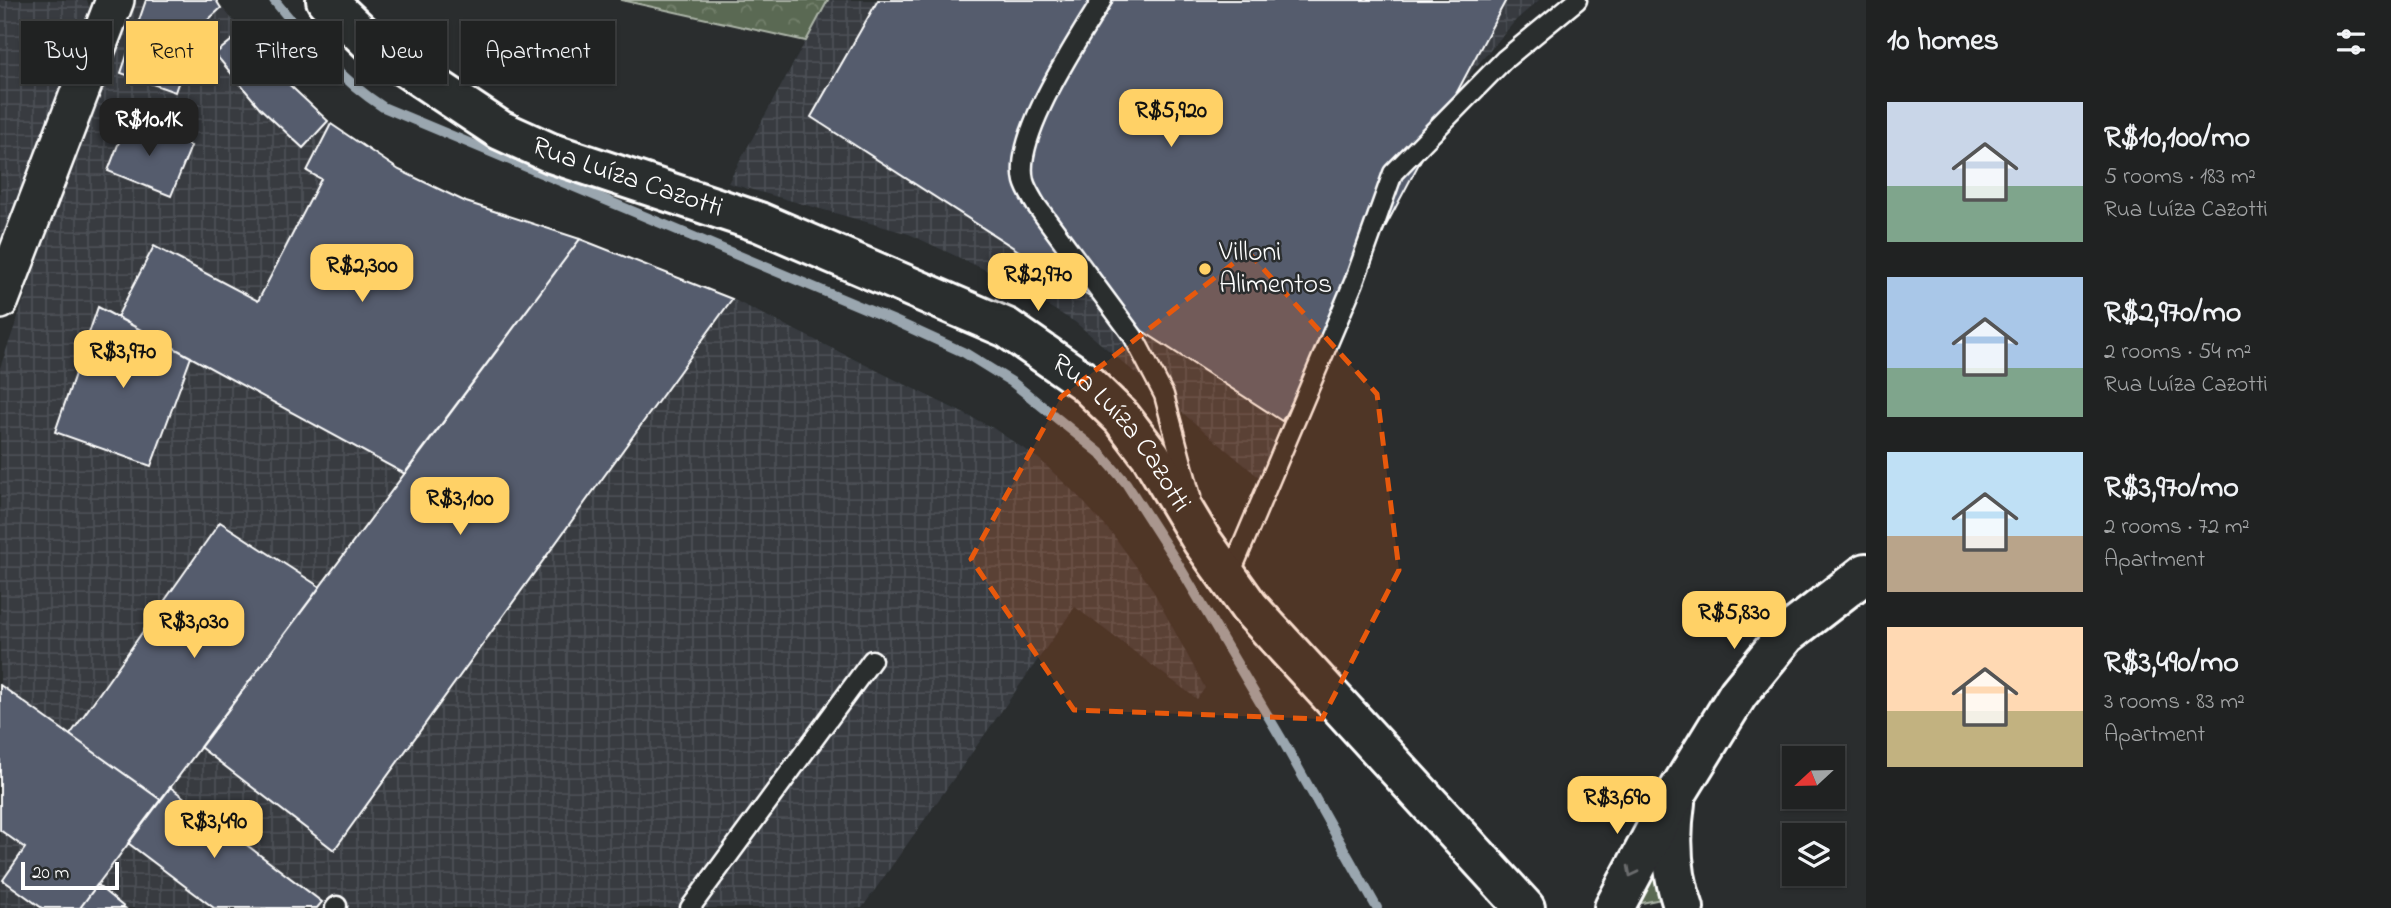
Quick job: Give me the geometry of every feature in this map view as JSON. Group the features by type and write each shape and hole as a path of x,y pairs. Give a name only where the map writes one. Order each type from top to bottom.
{"street":[{"path":"0,300 115,0"},
{"name":"Rua Luíza Cazotti","path":"326,0 376,47 500,130 551,153 759,222 1007,328 1085,382 1122,418 1151,456 1202,541 1249,607 1525,908"},
{"path":"1614,908 1677,794 1738,694 1765,658 1786,635 1866,573"},
{"path":"1677,794 1671,846 1674,872 1684,908"}],"lane":[{"path":"1102,0 1041,104 1024,154 1024,181 1036,205 1133,335 1164,395 1202,541"},
{"path":"1228,579 1354,282 1393,173 1504,60 1577,0"},
{"path":"690,908 872,660"}],"highlighted area":[{"path":"1248,252 1377,394 1399,570 1322,719 1074,710 971,559 1061,397"}],"shaded area":[{"path":"0,0 87,0 93,21 21,21 21,84 72,84 0,279"},
{"path":"129,0 216,0 234,21 232,84 289,84 336,129 399,170 466,202 580,239 732,299 993,428 1039,459 1079,497 1114,536 1151,587 1205,688 1197,699 1075,607 862,908 0,908 0,368 100,84 112,84 112,48"},
{"name":"Villoni Alimentos","path":"828,0 1539,0 1516,20 1474,69 1321,309 1261,479 1075,322 994,274 909,234 728,183"}],"green space":[{"path":"621,0 828,0 806,41"},
{"path":"1658,857 1666,898 1632,905"}],"building":[{"path":"146,0 216,0 221,8 207,21 139,21"},
{"name":"Villoni Alimentos","path":"878,0 1506,0 1282,421 811,117"},
{"path":"232,40 232,74 218,58 218,52"},
{"path":"126,58 126,75 121,73"},
{"path":"152,84 178,84 175,92"},
{"path":"240,84 289,84 328,121 303,148 260,108"},
{"path":"127,121 191,146 171,196 108,171"},
{"path":"331,124 399,170 466,202 580,239 405,474 117,317 154,246 258,301 321,179 307,171"},
{"path":"580,239 732,299 334,850 200,747"},
{"path":"98,307 191,357 151,466 55,432"},
{"path":"220,522 320,587 161,800 70,735"},
{"path":"0,685 161,800 80,908 42,908 3,880 25,848 0,830"},
{"path":"170,787 322,902 317,908 214,908 128,843"},
{"path":"97,885 125,908 80,908"}],"waterway":[{"path":"274,0 338,72 383,107 895,321 965,353 1012,382 1100,453 1126,483 1178,564 1284,743 1377,908"}],"place":[{"name":"Villoni Alimentos","path":"1205,269"}]}
